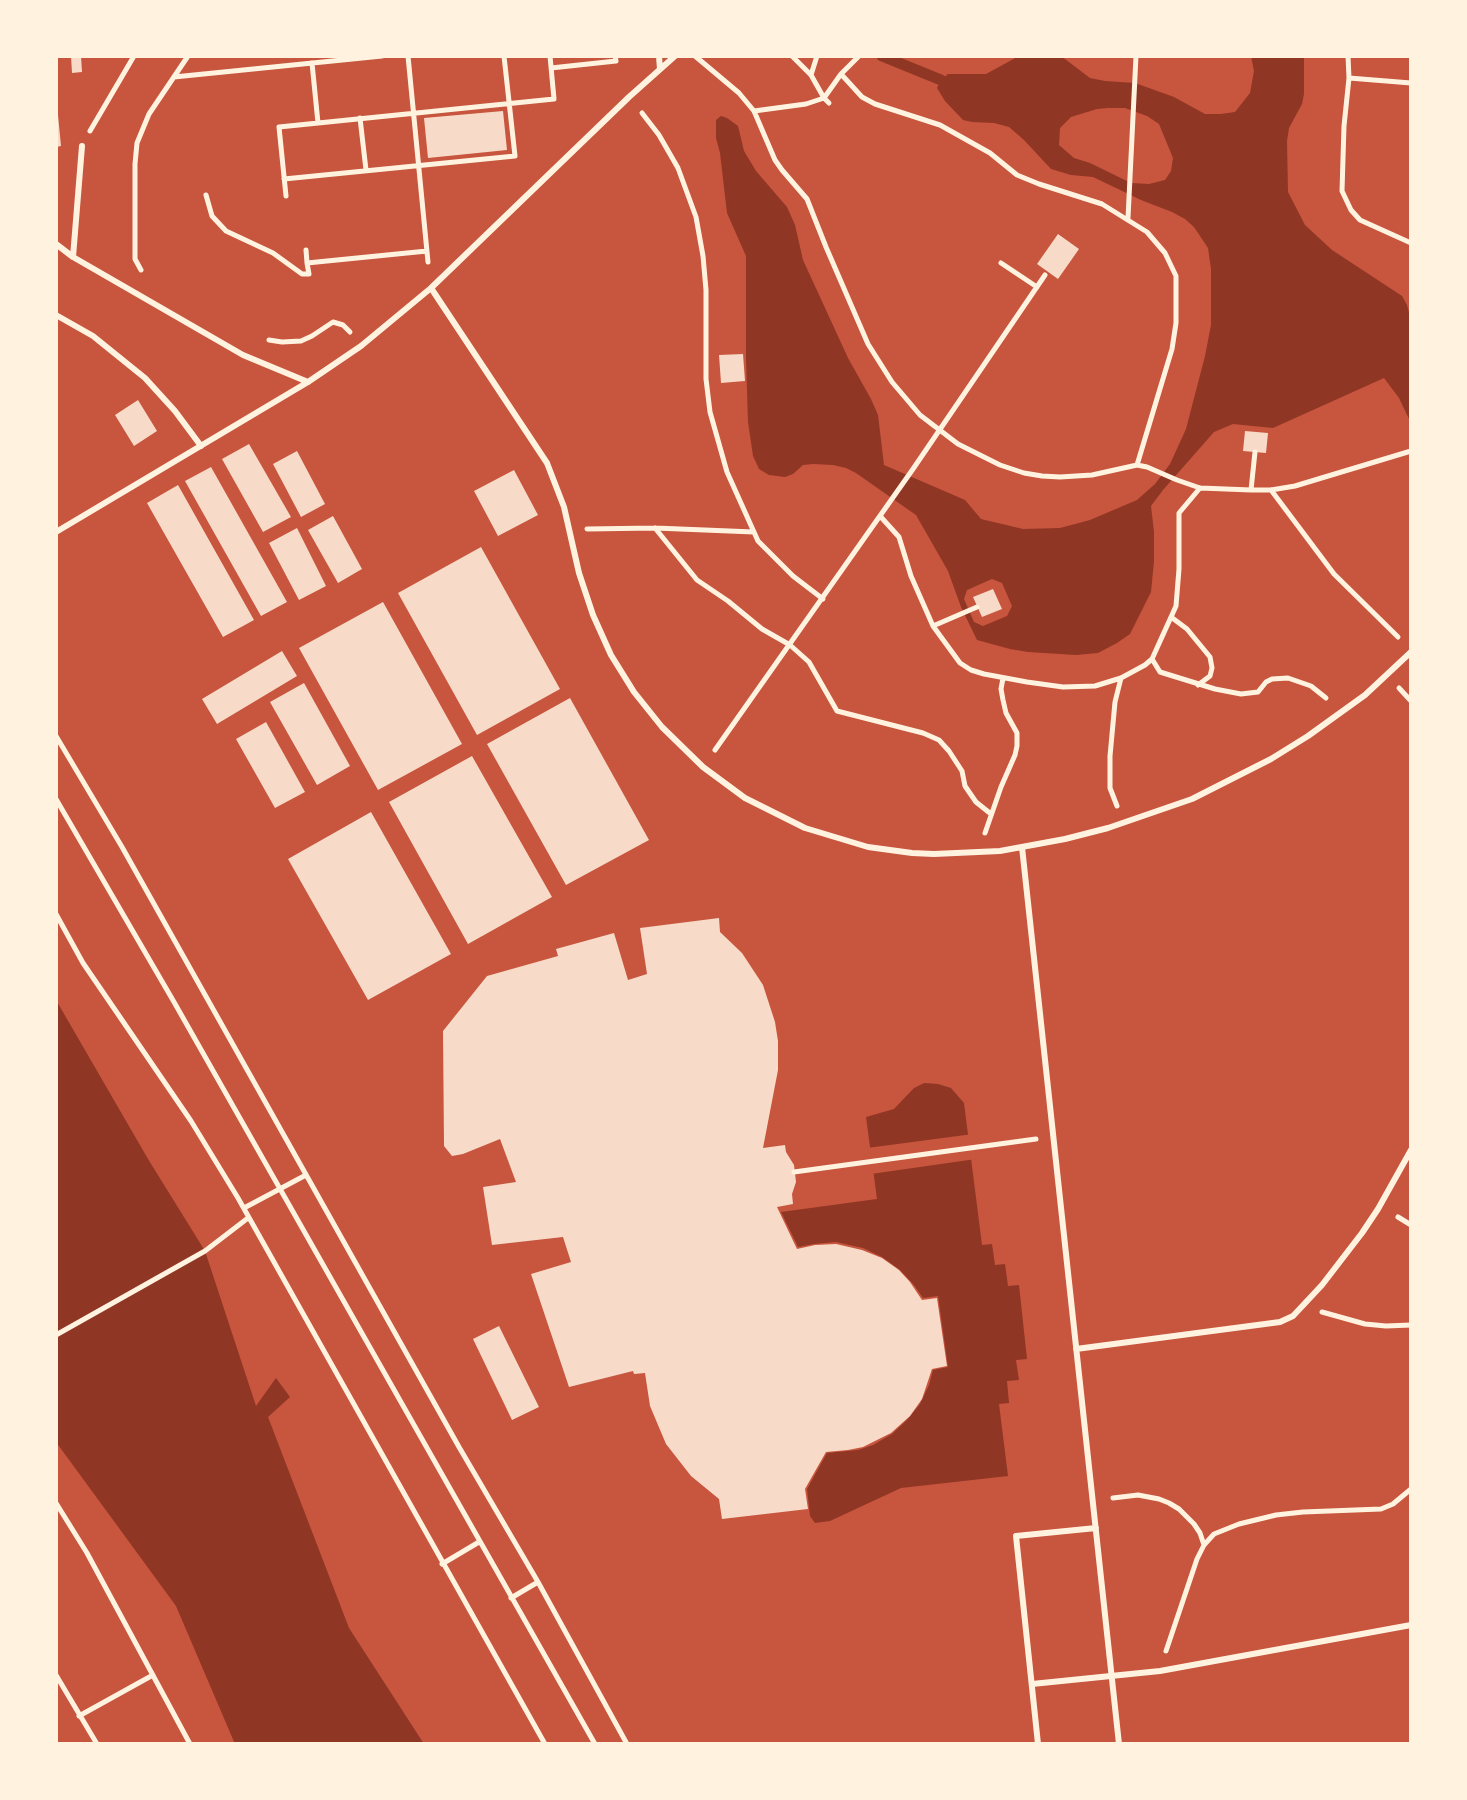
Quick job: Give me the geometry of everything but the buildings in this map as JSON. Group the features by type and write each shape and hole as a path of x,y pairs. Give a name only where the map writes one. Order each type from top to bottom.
{"lane":[{"path":"659,56 660,69"},
{"path":"56,532 308,382 361,346 431,288 675,56"},
{"path":"73,257 82,146"},
{"path":"56,244 73,257 243,355 308,382"},
{"path":"431,288 547,463 571,530 593,615 611,655 634,692 677,743 703,767 765,809 805,828 868,847 912,853 979,853 1065,839 1124,824 1171,808 1232,781 1271,759 1340,714 1384,679 1411,652"},
{"path":"56,315 93,336 145,378 201,446"},
{"path":"1022,847 1119,1744"},
{"path":"1076,1349 1280,1322 1293,1316 1347,1254 1378,1209 1411,1150"},
{"path":"1038,1744 1016,1536 1096,1528"},
{"path":"1032,1684 1160,1671 1411,1625"}],"path":[{"path":"82,146 134,56"},
{"path":"142,271 135,259 135,154 144,123 188,56"},
{"path":"173,77 382,56"},
{"path":"408,56 431,288"},
{"path":"284,179 515,156 504,56"},
{"path":"286,196 279,127 554,99 550,56"},
{"path":"551,68 616,61 615,56"},
{"path":"695,56 739,93 754,111 775,160 807,199 868,344 892,382 920,415 981,457 1024,473 1042,476 1076,477 1137,465 1200,488 1271,490 1316,481 1411,451"},
{"path":"792,56 811,75 827,100"},
{"path":"811,75 817,56"},
{"path":"1128,219 1136,56"},
{"path":"1348,56 1342,191 1360,220 1411,243"},
{"path":"827,100 841,74 858,58"},
{"path":"312,63 318,123"},
{"path":"841,74 862,97 940,125 990,153 1017,175 1102,204 1147,232 1165,253 1176,276 1176,323 1172,349 1137,465"},
{"path":"1349,78 1411,83"},
{"path":"629,97 659,135 673,159 696,217 705,279 706,379 710,412 727,472 758,541 793,576 823,599"},
{"path":"754,111 827,100"},
{"path":"360,118 366,170"},
{"path":"206,195 212,216 226,231 273,253 298,273 309,274 306,250"},
{"path":"307,263 427,251"},
{"path":"1001,263 1037,287"},
{"path":"703,767 823,599 1045,275"},
{"path":"264,339 301,341 337,322 361,346"},
{"path":"1251,490 1255,452"},
{"path":"880,516 899,537 911,576 933,626 960,663 971,670 1003,678 1063,687 1095,686 1121,678 1152,659 1176,606 1179,513 1200,488"},
{"path":"1271,490 1334,574 1400,639"},
{"path":"571,530 655,528 754,532"},
{"path":"655,528 697,580 762,629 790,645 809,662 837,711 939,740 962,771 965,786 976,802 991,814"},
{"path":"933,626 977,607"},
{"path":"1171,617 1187,629 1210,657 1210,676 1198,685"},
{"path":"1152,659 1160,672 1229,692 1258,692 1272,679 1288,678 1319,691 1340,714"},
{"path":"979,853 1017,746 1017,733 1003,700 1003,678"},
{"path":"1121,678 1116,690 1112,723 1110,788 1124,824"},
{"path":"56,736 130,860 627,1744"},
{"path":"56,799 595,1744"},
{"path":"56,914 83,963 191,1121 244,1208 545,1744"},
{"path":"794,1172 1053,1137"},
{"path":"244,1208 306,1175"},
{"path":"56,1335 205,1251 248,1218"},
{"path":"1306,1304 1325,1313 1365,1324 1411,1325"},
{"path":"1160,1671 1191,1576 1204,1545 1214,1534 1264,1517 1381,1509 1393,1504 1411,1489"},
{"path":"1127,1496 1159,1499 1179,1509 1194,1524 1204,1545"},
{"path":"56,1503 87,1553 190,1744"},
{"path":"442,1564 479,1542"},
{"path":"511,1598 538,1582"},
{"path":"56,1675 97,1744"},
{"path":"79,1716 153,1675"}],"shaded area":[{"path":"1019,56 1061,56 1090,78 1135,83 1174,97 1205,114 1221,114 1235,112 1250,93 1254,71 1251,56 1304,56 1302,104 1289,128 1287,141 1288,192 1305,225 1332,250 1402,296 1411,320 1411,419 1384,378 1273,428 1233,424 1214,432 1151,506 1154,561 1151,592 1130,634 1098,653 1028,652 977,640 948,571 916,515 846,468 813,464 803,465 785,477 769,475 759,469 753,456 748,422 746,256 727,213 716,138 716,120 721,116 738,126 744,151 756,171 787,207 795,225 803,260 878,415 884,465 965,500 981,519 1023,529 1060,528 1090,520 1137,500 1155,484 1170,464 1186,429 1211,325 1208,248 1194,227 1172,212 1093,177 1051,169 1009,127 963,120 937,88 948,74 986,74","holes":["1125,108 1159,124 1173,158 1171,171 1165,180 1149,184 1131,183 1074,158 1059,145 1060,128 1071,117 1097,109"]},
{"path":"56,1000 205,1251 256,1406 276,1378 290,1397 268,1417 349,1628 424,1744 235,1744 176,1606 56,1442"},
{"path":"924,1083 951,1088 964,1103 982,1245 992,1244 995,1265 1005,1264 1008,1286 1019,1285 1027,1359 1016,1360 1019,1380 1007,1381 1009,1403 999,1404 1008,1476 901,1488 830,1521 815,1523 810,1516 807,1489 827,1453 858,1450 892,1434 920,1404 933,1370 948,1367 938,1296 923,1298 900,1270 863,1248 836,1242 798,1247 781,1212 877,1199 866,1117 894,1109 914,1088"}],"pier":[{"path":"992,579 1002,583 1012,606 1007,616 983,626 974,622 964,599 967,590"},
{"path":"973,1134 976,1159 871,1174 867,1148"}],"waterway":[{"path":"882,56 941,80"}]}
